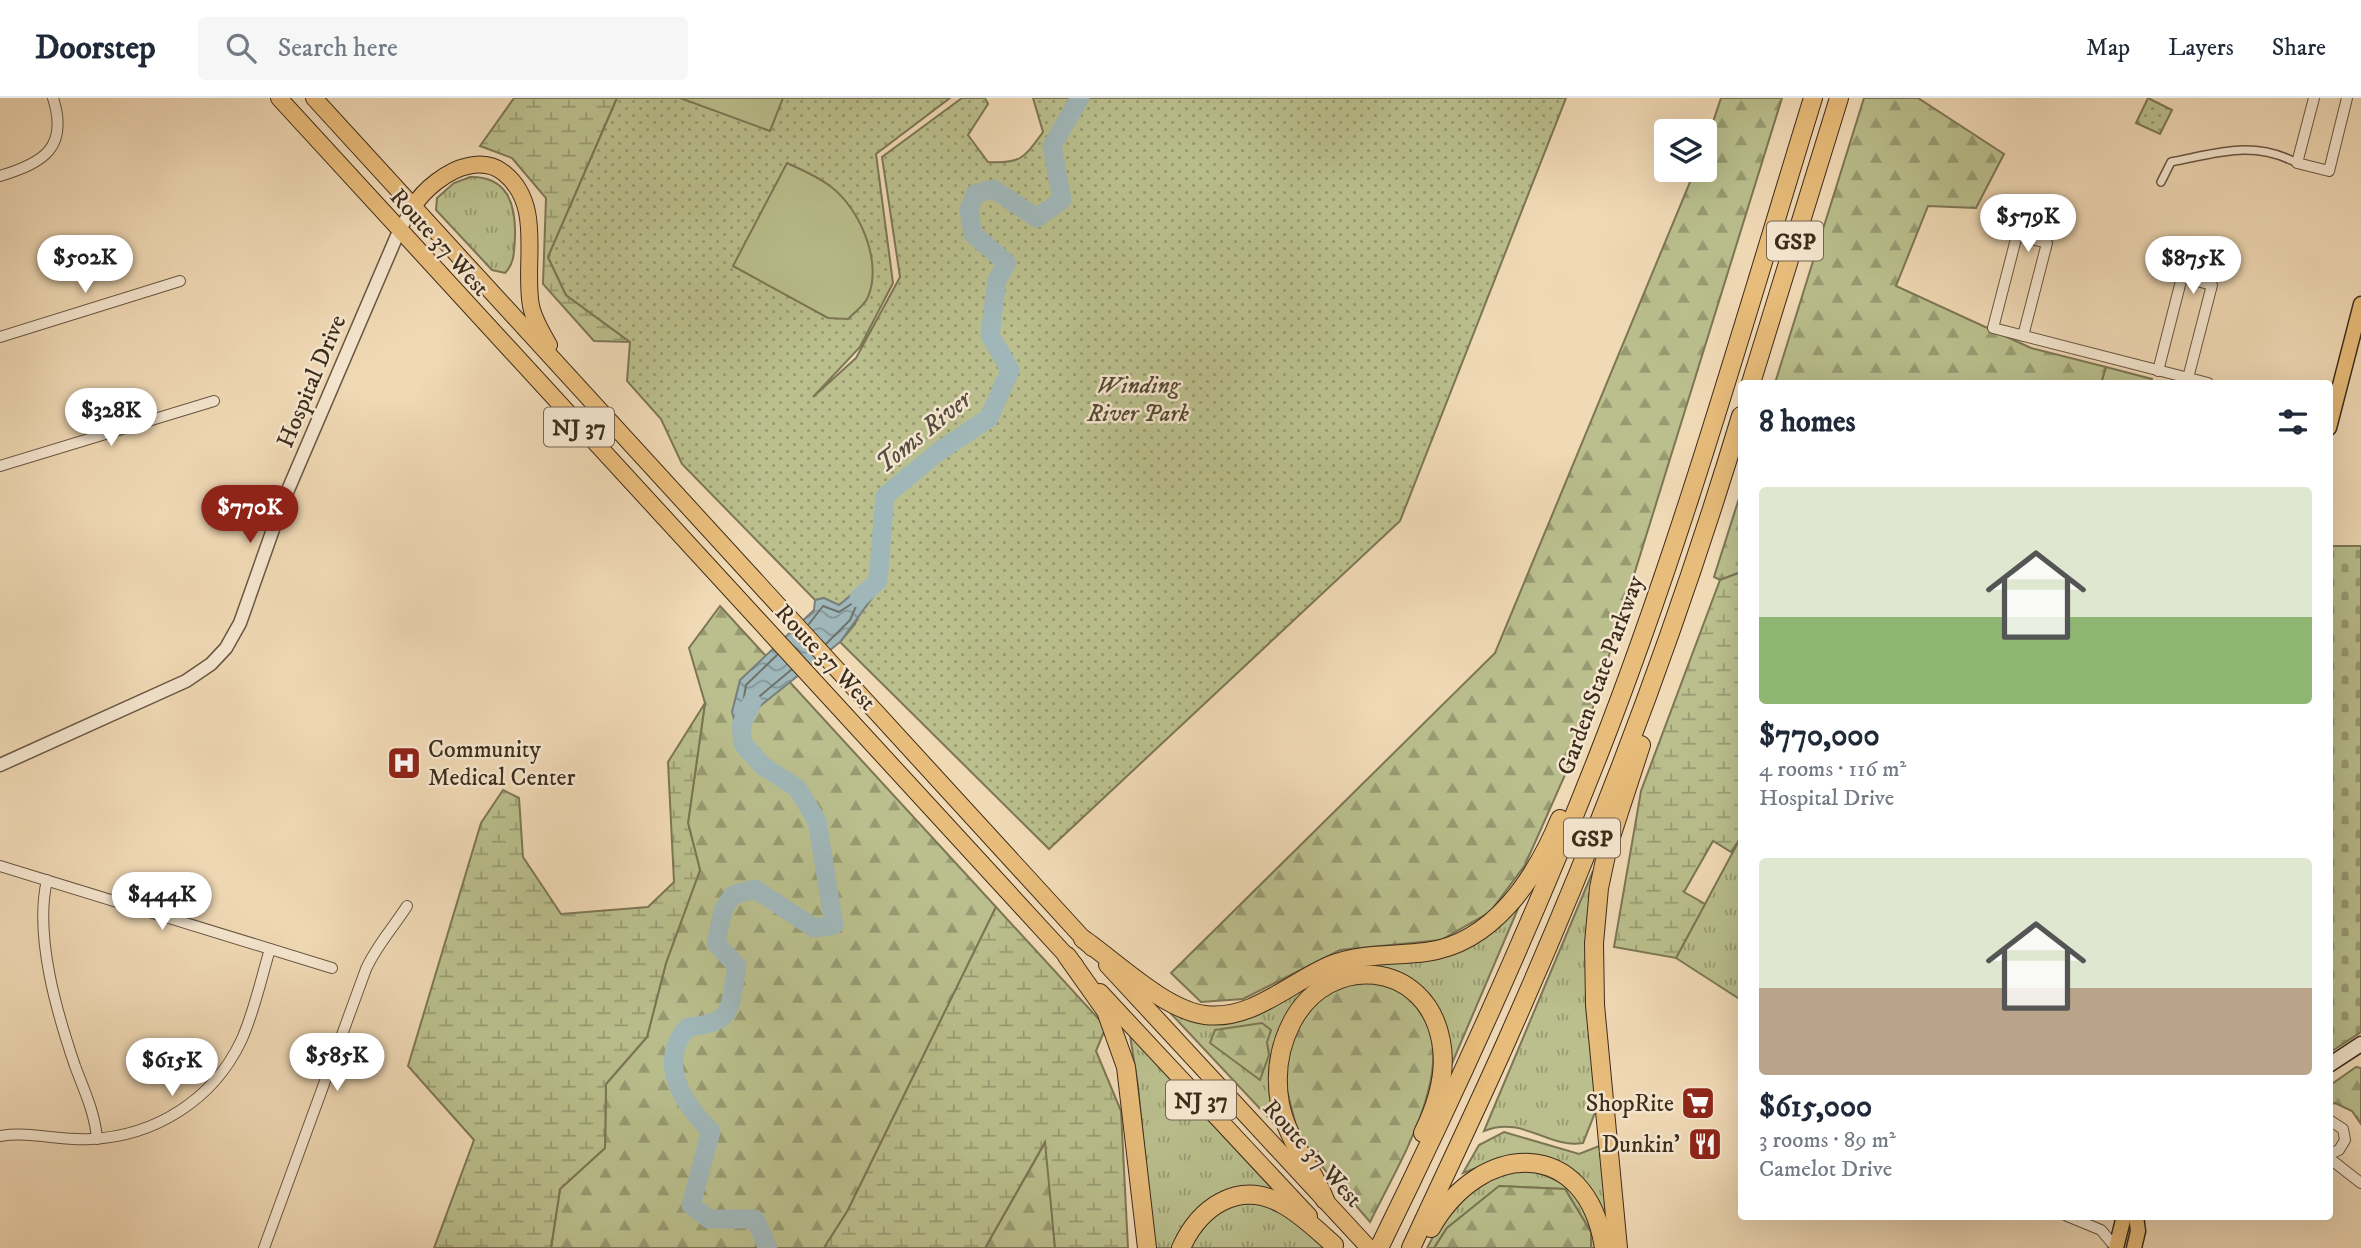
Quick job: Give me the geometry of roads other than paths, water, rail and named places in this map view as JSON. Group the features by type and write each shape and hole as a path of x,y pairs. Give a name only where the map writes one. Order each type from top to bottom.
{"highway":[{"name":"Route 37 West","path":"279,98 607,459 822,686 1336,1246"},
{"name":"Route 37 West","path":"314,98 776,607 1369,1248"},
{"name":"Garden State Parkway","path":"1379,1248 1454,1097 1539,903 1598,755 1656,594 1813,98"},
{"name":"GSP","path":"1752,380 1839,98"},
{"path":"413,207 432,186 463,167 485,165 498,169 515,183 526,205 531,307 548,345 583,393"},
{"name":"Garden State Parkway","path":"1411,1248 1511,1032 1601,817 1686,586 1738,426"},
{"path":"1618,1248 1594,994 1594,943 1599,888 1620,802 1662,686 1734,439"},
{"path":"1083,939 1169,1001 1195,1013 1218,1016 1251,1008 1338,962 1434,951 1474,935 1506,908 1546,851 1656,594"},
{"path":"1067,956 1106,1011 1126,1067 1147,1248"},
{"path":"1325,1200 1283,1116 1278,1085 1280,1053 1295,1017 1315,991 1339,978 1371,973 1396,980 1417,996 1434,1018 1442,1050 1441,1078 1435,1105 1408,1166 1389,1228"},
{"path":"1417,1248 1446,1205 1466,1185 1492,1168 1517,1162 1546,1166 1576,1184 1593,1211 1604,1248"},
{"path":"1181,1248 1191,1228 1209,1208 1228,1198 1243,1195 1281,1203 1336,1246"}],"main road":[{"path":"2333,409 2361,304"},
{"path":"2333,1062 2361,1044"},
{"path":"2116,1248 2123,1220"},
{"path":"2134,1248 2138,1231 2137,1220"}],"street":[{"path":"0,176 34,165 48,153 58,129 52,98"},
{"path":"2297,163 2314,98"},
{"path":"2161,182 2171,162 2241,149 2263,149 2297,163 2329,171 2347,98"},
{"name":"Hospital Drive","path":"0,765 186,681 211,664 226,648 240,623 286,492 399,231 413,207"},
{"path":"2023,336 2047,243 2017,235 1993,328 2023,336 2158,370 2196,380"},
{"path":"2158,370 2182,277 2212,285 2188,378"},
{"path":"0,337 180,281"},
{"path":"0,466 214,401"},
{"path":"0,866 332,968"},
{"path":"47,880 42,918 53,982 71,1052 91,1107 97,1139"},
{"path":"264,1248 366,969 383,937 407,906"},
{"path":"0,1136 34,1134 97,1139 136,1132 160,1123 205,1091 225,1068 242,1039 271,949"},
{"path":"2333,1123 2343,1129 2345,1140 2339,1150 2333,1154"},
{"path":"2333,1159 2361,1183"},
{"path":"2077,1220 2101,1230 2116,1248"}],"water":[{"path":"875,575 880,587 840,642 759,707 749,725 736,726 732,712 740,680 814,610 815,600 824,598 839,605"}],"waterway":[{"name":"Toms River","path":"859,598 878,581 885,496 938,452 989,418 1010,370 990,335 997,280 1007,263 973,234 969,210 975,194 993,189 1037,218 1062,200 1052,146 1080,98"},
{"name":"Toms River","path":"752,702 741,726 743,744 763,766 797,788 817,821 834,925 814,928 755,889 733,895 723,910 716,943 737,966 731,1002 728,1010 715,1022 688,1027 674,1054 674,1068 683,1095 711,1131 691,1205 709,1219 755,1219 768,1248"}],"place":[{"name":"Community Medical Center","path":"404,763"},
{"name":"ShopRite","path":"1698,1103"},
{"name":"Dunkin'","path":"1705,1144"}],"park label":[{"name":"Winding River Park","path":"1138,399"}]}
